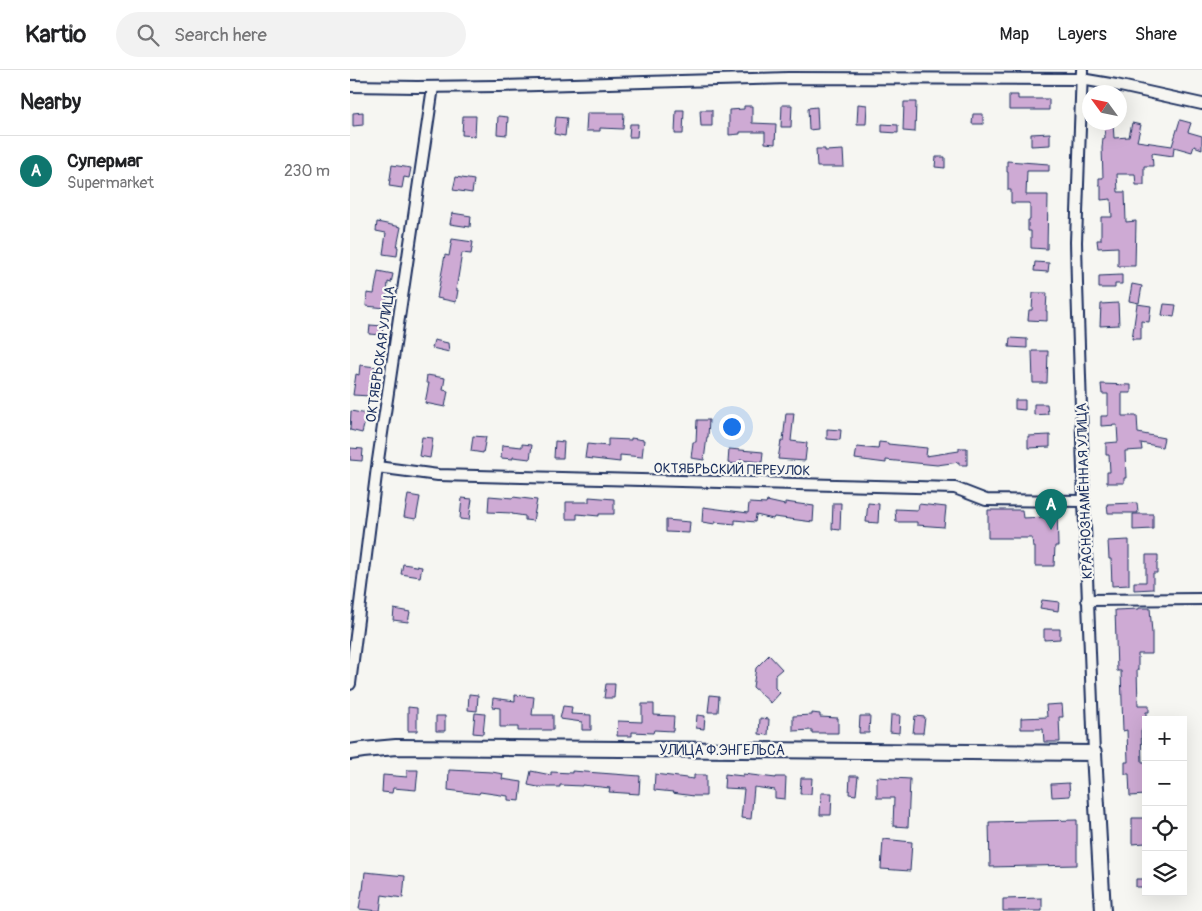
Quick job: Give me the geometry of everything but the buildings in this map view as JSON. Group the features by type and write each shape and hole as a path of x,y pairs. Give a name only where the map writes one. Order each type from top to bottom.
{"main road":[{"name":"УЛИЦА Ф.ЭНГЕЛЬСА","path":"350,752 396,747 1094,753"},
{"name":"КРАСНОЗНАМЁННАЯ УЛИЦА","path":"1094,753 1104,911"}],"street":[{"path":"350,86 433,87 595,84 788,74 1082,74 1116,85 1202,104"},
{"name":"КРАСНОЗНАМЁННАЯ УЛИЦА","path":"1082,74 1076,242 1094,753"},
{"name":"ОКТЯБРЬСКАЯ УЛИЦА","path":"350,684 378,467 433,87"},
{"name":"ОКТЯБРЬСКИЙ ПЕРЕУЛОК","path":"378,467 438,475 955,488 986,500 1084,501"},
{"path":"1088,600 1202,599"}],"place":[{"name":"Супермаг","path":"1051,530"}]}
